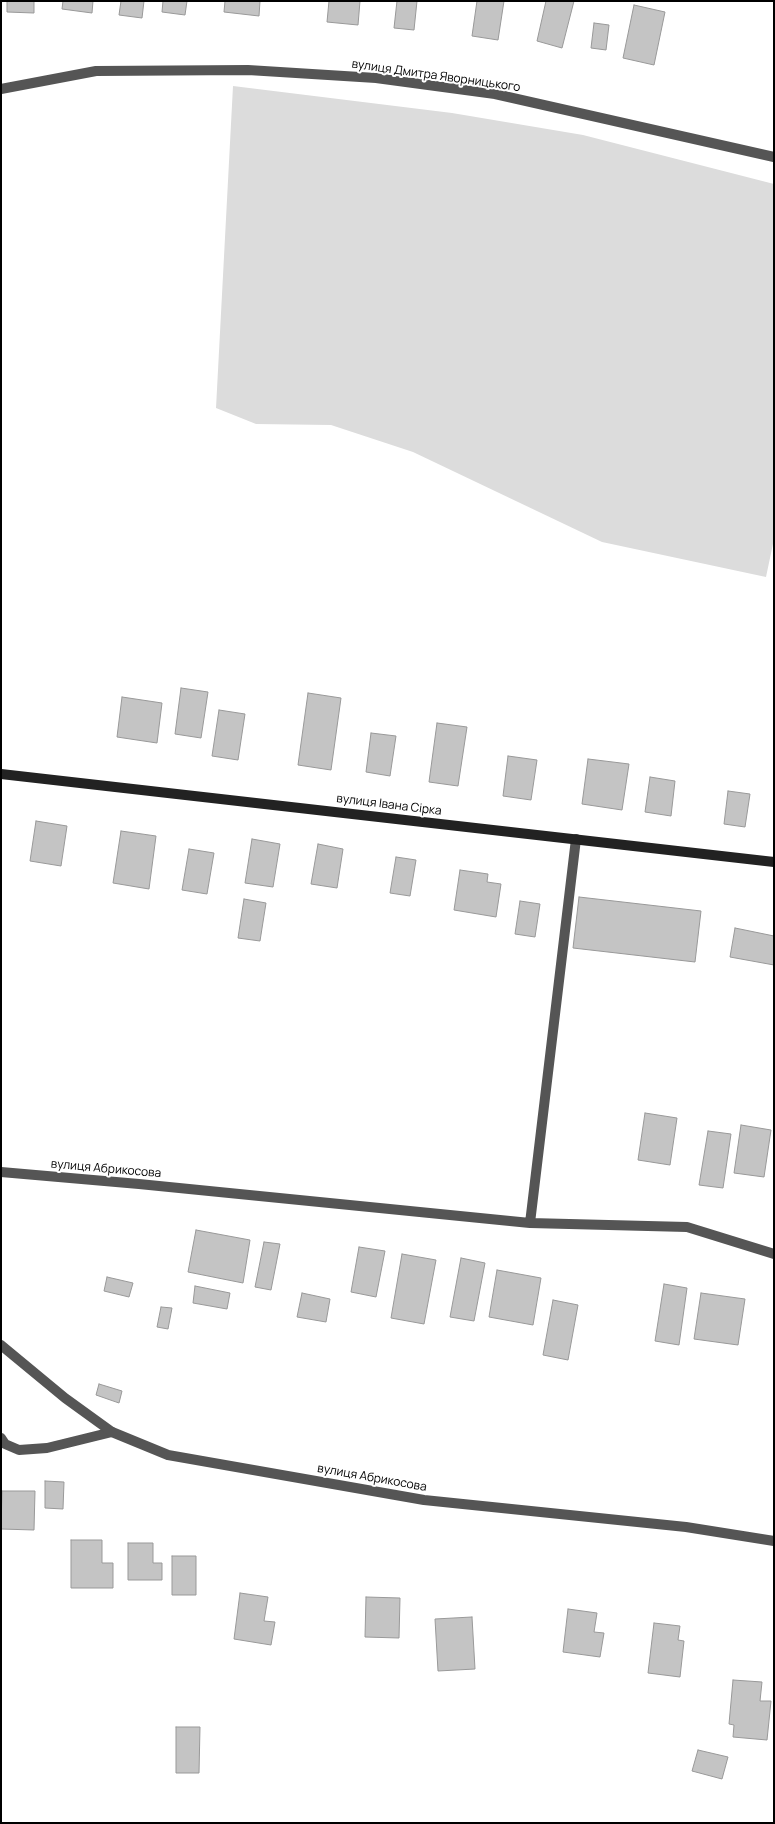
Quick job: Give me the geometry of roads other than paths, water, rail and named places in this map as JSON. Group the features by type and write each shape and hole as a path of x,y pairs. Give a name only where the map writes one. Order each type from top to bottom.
{"street":[{"name":"вулиця Дмитра Яворницького","path":"1,89 96,71 248,70 376,78 496,94 774,157"},
{"name":"вулиця Івана Сірка","path":"1,774 774,862"},
{"path":"530,1223 576,839"},
{"name":"вулиця Абрикосова","path":"1,1172 530,1223 688,1227 774,1254"},
{"name":"вулиця Абрикосова","path":"1,1345 65,1398 112,1432 168,1456 424,1500 686,1527 774,1541"},
{"path":"1,1438 5,1444 18,1450 46,1448 112,1432"}]}
